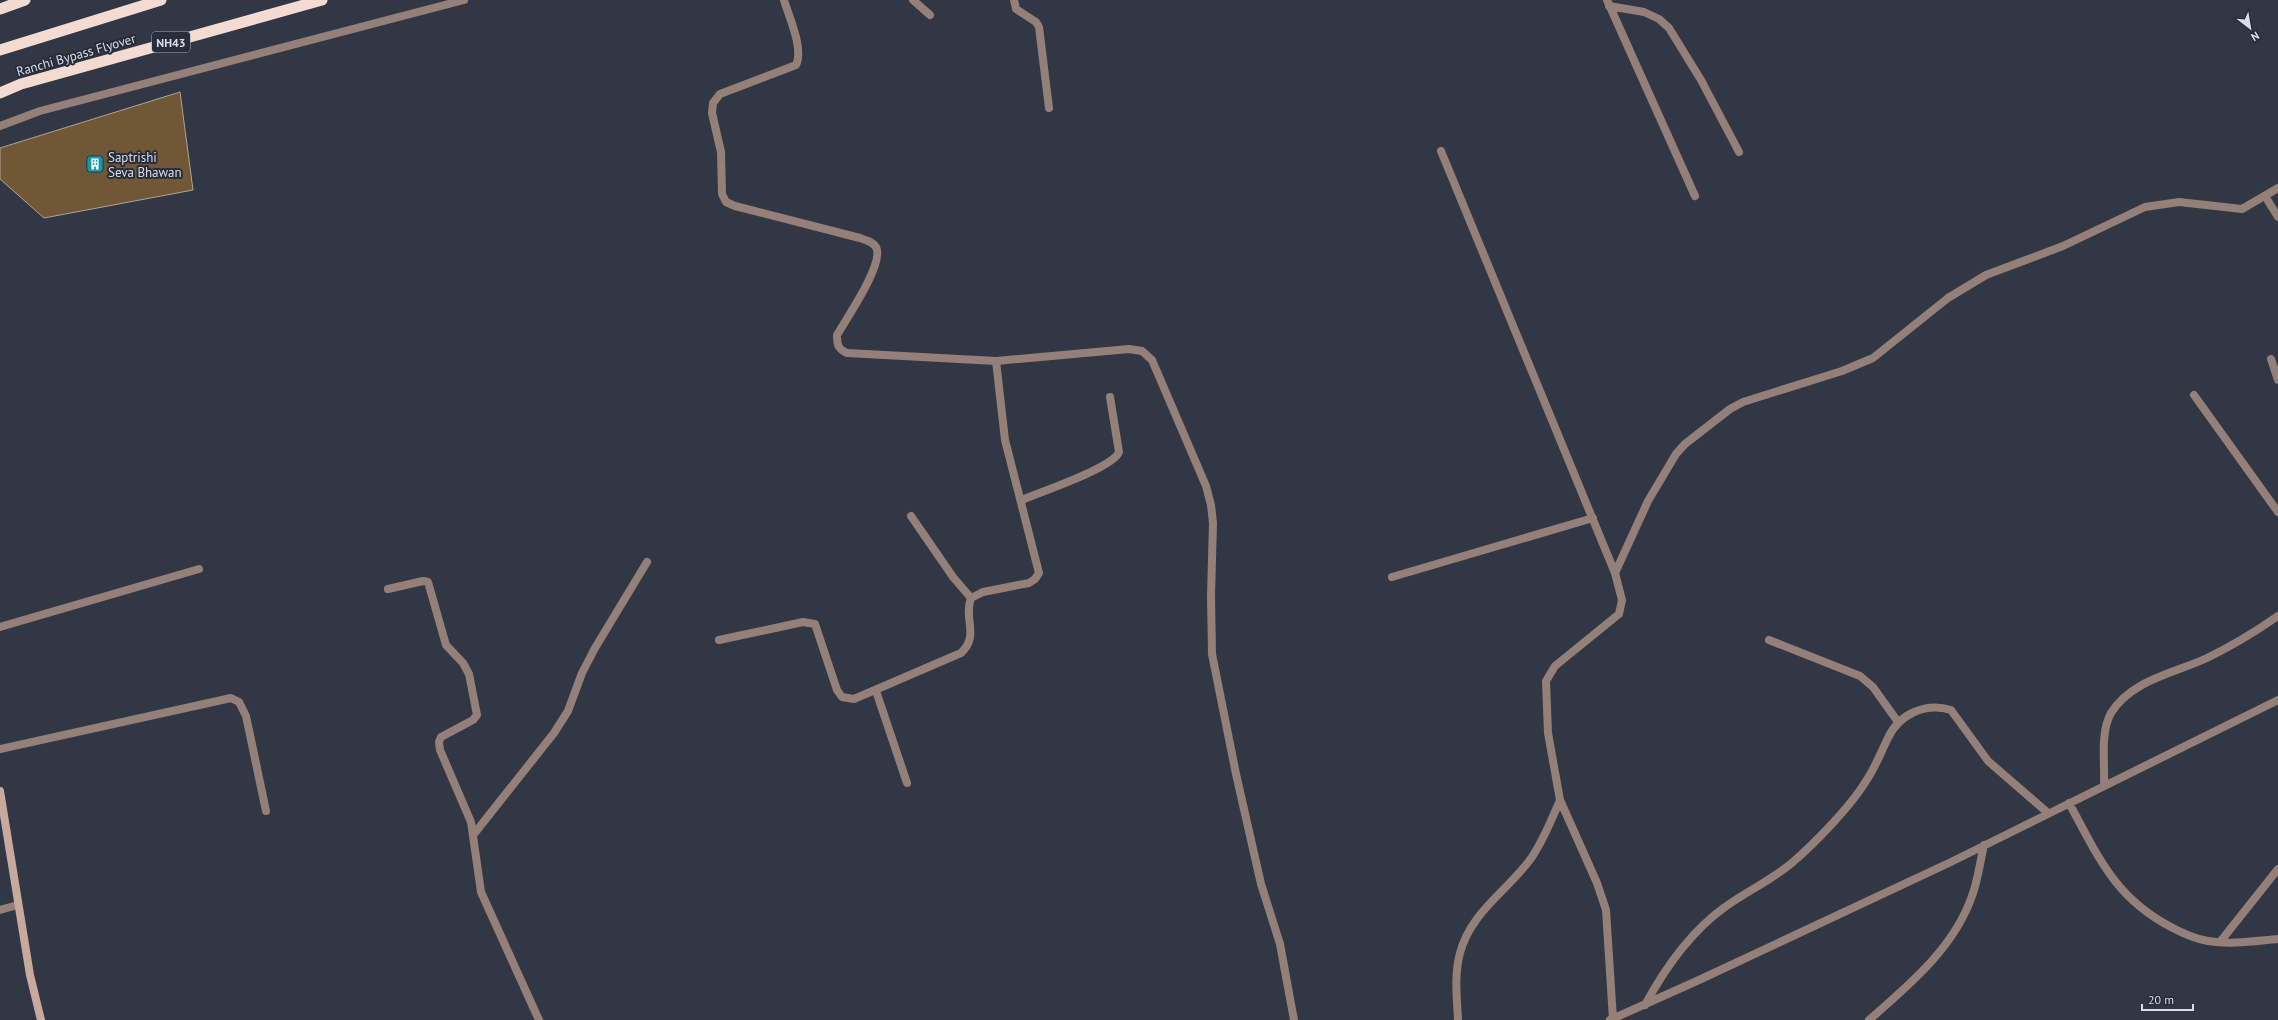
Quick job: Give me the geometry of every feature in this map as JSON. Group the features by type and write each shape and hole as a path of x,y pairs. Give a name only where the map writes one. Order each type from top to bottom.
{"highway":[{"path":"0,9 25,0"},
{"name":"Ranchi Bypass Flyover","path":"0,50 161,0"},
{"name":"Ranchi Bypass Flyover","path":"0,93 21,84 322,0"}],"main road":[{"path":"0,791 30,975 40,1020"}],"street":[{"path":"0,126 47,109 464,0"},
{"path":"784,0 799,50 799,58 796,65 720,94 713,103 712,113 721,152 722,194 726,202 735,206 860,238 871,242 876,247 878,255 872,274 837,335 837,344 840,349 847,353 996,361 1129,348 1142,351 1152,360 1206,486 1211,505 1213,523 1210,596 1212,654 1236,774 1261,884 1280,944 1294,1020"},
{"path":"913,0 930,15"},
{"path":"1014,0 1016,9 1036,22 1039,27 1049,108"},
{"path":"1608,3 1644,12 1659,19 1669,28 1701,80 1739,152"},
{"path":"1608,3 1695,196"},
{"path":"1441,151 1593,518 1615,573 1622,600 1619,614 1555,666 1546,681 1548,733 1560,800 1597,883 1606,910 1611,1019 1644,1005 1984,845 2278,700"},
{"path":"1615,573 1648,501 1676,454 1685,444 1730,409 1755,398 1842,370 1873,358 1948,298 1986,275 2063,246 2145,207 2179,202 2242,210 2278,188"},
{"path":"2265,196 2278,217"},
{"path":"2271,359 2278,380"},
{"path":"971,598 983,592 1029,583 1035,580 1039,573 1022,500 1005,440 996,361"},
{"path":"2194,395 2277,509"},
{"path":"1022,500 1103,466 1117,456 1119,452 1110,397"},
{"path":"911,516 953,578 971,598"},
{"path":"1392,577 1593,518"},
{"path":"474,834 554,733 568,711 582,673 595,648 647,562"},
{"path":"0,627 199,569"},
{"path":"388,589 423,581 428,582 446,645 463,663 469,674 476,715 473,720 441,737 439,742 440,750 471,822 474,834 476,867 481,892 538,1020"},
{"path":"719,640 803,622 811,622 815,624 818,629 838,690 842,697 854,700 961,653 971,639 969,608 971,598"},
{"path":"2104,785 2106,731 2111,714 2129,693 2159,678 2207,658 2252,634 2278,616"},
{"path":"1769,640 1860,676 1873,687 1898,722"},
{"path":"876,691 907,783"},
{"path":"0,749 231,698 239,702 246,716 266,811"},
{"path":"1644,1005 1668,966 1706,922 1724,907 1793,862 1853,800 1866,781 1898,722 1919,710 1942,707 1951,710 1988,761 2048,813"},
{"path":"1458,1020 1456,979 1460,953 1468,933 1479,915 1532,857 1546,833 1560,800"},
{"path":"2069,803 2107,873 2123,892 2153,917 2182,933 2207,941 2220,942 2278,939"},
{"path":"1869,1020 1930,963 1956,929 1972,896 1984,845"},
{"path":"2220,942 2278,869"},
{"path":"0,910 18,905"}],"building":[{"name":"Saptrishi Seva Bhawan","path":"180,92 193,190 44,218 0,179 0,148"}],"place":[{"name":"Saptrishi Seva Bhawan","path":"95,164"}]}
